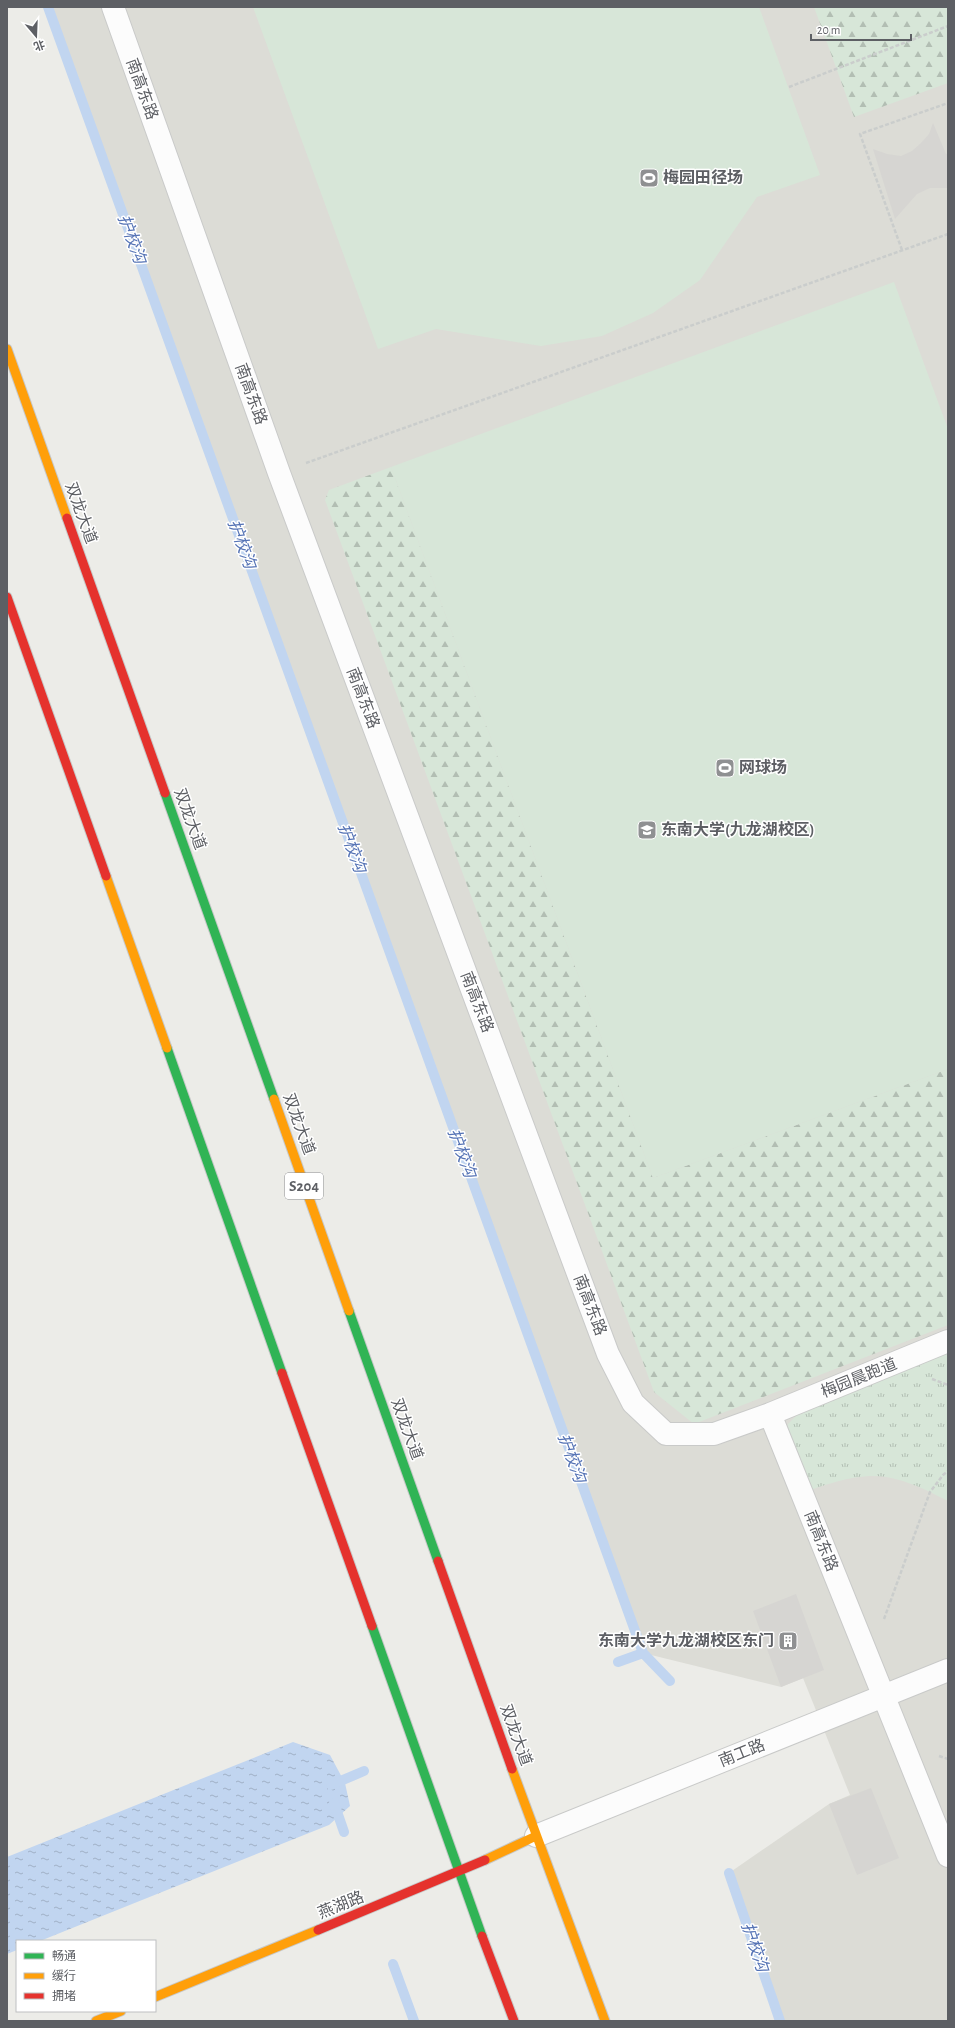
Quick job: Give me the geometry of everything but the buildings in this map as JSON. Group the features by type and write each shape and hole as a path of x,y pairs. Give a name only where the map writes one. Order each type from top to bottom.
{"main road":[{"name":"双龙大道","path":"7,349 536,1836 605,2021"},
{"path":"7,597 459,1872 514,2021"},
{"name":"燕湖路","path":"156,1997 459,1872 536,1836"},
{"path":"96,2021 118,2012"}],"street":[{"name":"南高东路","path":"112,7 279,473 608,1354 633,1403 666,1434 714,1434 770,1414 948,1856"},
{"name":"梅园晨跑道","path":"770,1414 948,1341"},
{"name":"南工路","path":"536,1836 948,1670"}],"path":[{"path":"789,87 948,26"},
{"path":"902,250 860,134 948,103"},
{"path":"279,473 948,234"},
{"path":"869,1660 930,1492 948,1471"}],"shaded area":[{"name":"东南大学(九龙湖校区)","path":"48,7 948,7 948,2021 780,2021 729,1873 829,1804 850,1795 803,1678 781,1687 643,1653"}],"green space":[{"name":"梅园田径场","path":"253,7 759,7 820,175 757,197 700,280 653,313 602,336 541,346 436,329 378,349"},
{"path":"814,7 948,7 948,83 854,117"},
{"name":"网球场","path":"894,282 948,429 948,1069 653,1178 391,467"},
{"path":"391,467 653,1178 948,1069 948,1325 694,1424 654,1392 325,500 329,490"},
{"path":"948,1352 948,1501 900,1480 880,1476 846,1479 807,1491 785,1438 788,1424 805,1407"}],"water":[{"path":"293,1742 330,1755 345,1783 350,1806 329,1825 42,1940 16,1940 16,1950 7,1954 7,1857"}],"waterway":[{"name":"护校沟","path":"48,7 643,1653 670,1681"},
{"path":"618,1662 643,1653"},
{"path":"331,1785 364,1771"},
{"path":"334,1803 344,1832"},
{"name":"护校沟","path":"729,1873 780,2021"},
{"path":"393,1964 414,2021"}],"traffic: fast":[{"path":"165,793 274,1099"},
{"path":"167,1048 282,1373"},
{"path":"349,1311 438,1561"},
{"path":"372,1626 482,1936"}],"traffic: slow":[{"path":"7,349 67,518"},
{"path":"106,876 167,1048"},
{"path":"274,1099 349,1311"},
{"path":"512,1769 605,2021"},
{"path":"485,1860 536,1836"},
{"path":"156,1997 318,1930"},
{"path":"96,2021 118,2012"}],"traffic: jam":[{"path":"67,518 165,793"},
{"path":"7,597 106,876"},
{"path":"282,1373 372,1626"},
{"path":"438,1561 512,1769"},
{"path":"318,1930 485,1860"},
{"path":"482,1936 514,2021"}],"place":[{"name":"梅园田径场","path":"649,178"},
{"name":"网球场","path":"725,768"},
{"name":"东南大学(九龙湖校区)","path":"647,830"},
{"name":"东南大学九龙湖校区东门","path":"788,1641"}]}
